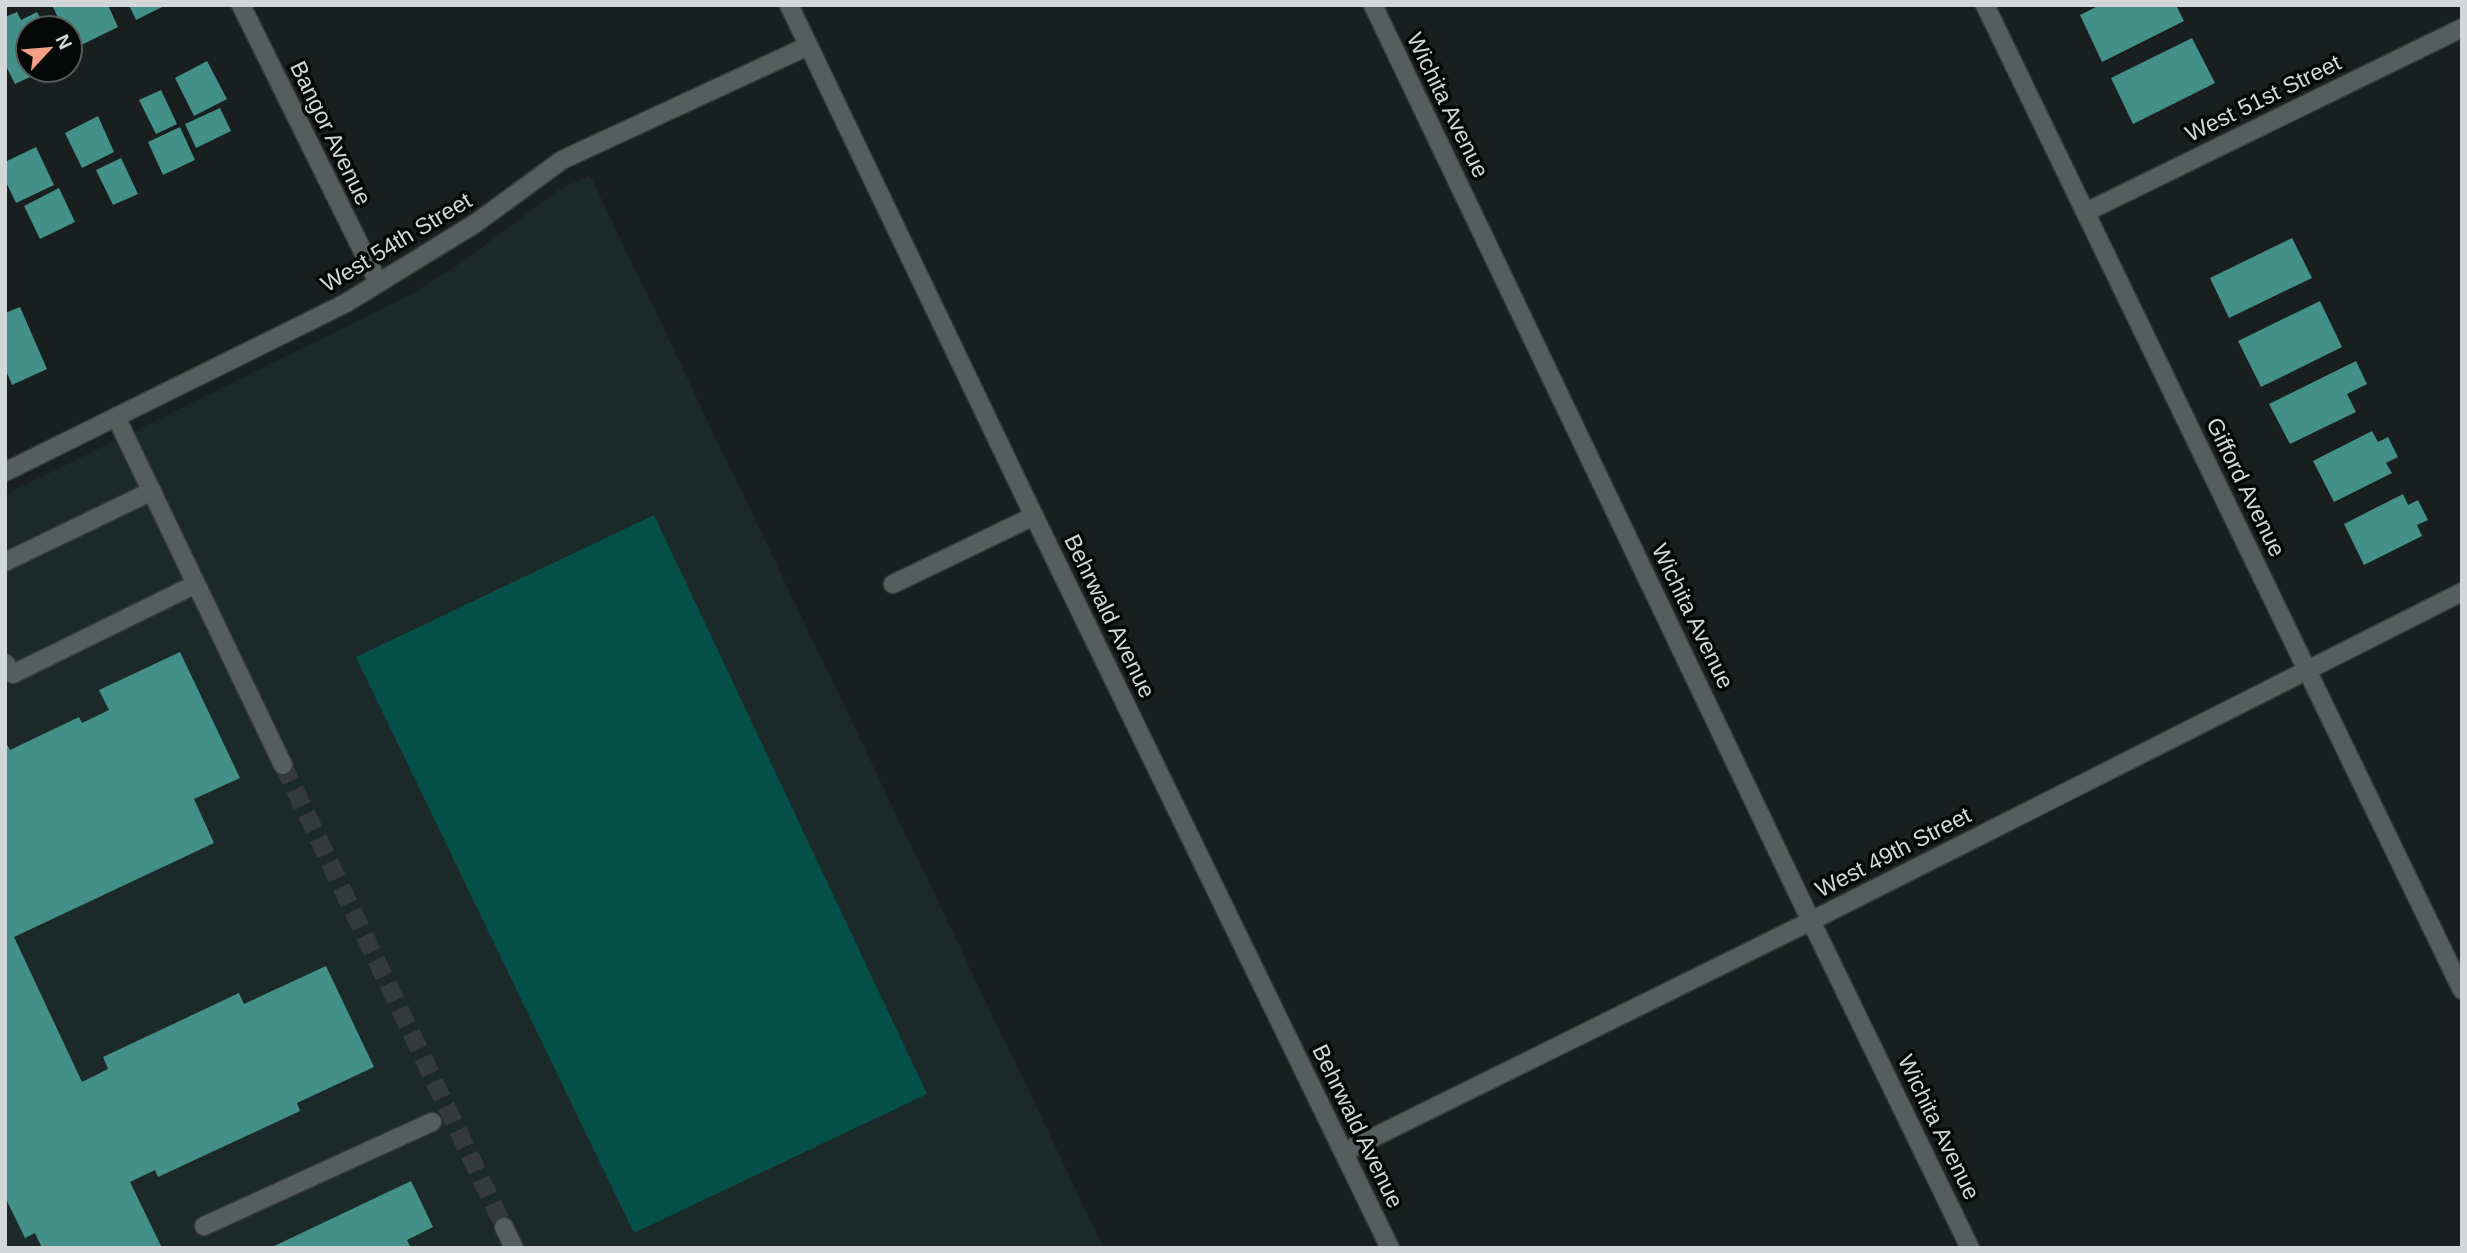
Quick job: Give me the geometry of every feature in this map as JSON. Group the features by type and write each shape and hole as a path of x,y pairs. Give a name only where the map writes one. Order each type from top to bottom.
{"street":[{"name":"Bangor Avenue","path":"241,5 378,282"},
{"name":"Behrwald Avenue","path":"789,5 1390,1248"},
{"name":"Wichita Avenue","path":"1374,5 1970,1248"},
{"name":"Gifford Avenue","path":"1985,5 2462,990"},
{"name":"West 51st Street","path":"2086,212 2462,28"},
{"name":"West 54th Street","path":"5,472 346,303 476,223 562,160 808,46"},
{"path":"116,417 283,765"},
{"path":"5,562 152,491"},
{"path":"893,584 1034,516"},
{"path":"5,663 13,674 196,584"},
{"name":"West 49th Street","path":"1344,1152 1811,921 2462,592"},
{"path":"204,1226 432,1122"},
{"path":"504,1227 514,1248"}],"shaded area":[{"path":"590,175 1104,1248 5,1248 5,495 411,294 455,267 559,190"},
{"path":"654,515 927,1094 634,1233 356,657"}],"building":[{"path":"52,5 108,5 118,27 84,44 84,14 56,14"},
{"path":"129,5 166,5 136,20"},
{"path":"2100,5 2176,5 2184,21 2102,62 2080,15"},
{"path":"17,12 18,14 14,14 14,82 5,64 5,17"},
{"path":"2192,38 2215,83 2133,124 2111,78"},
{"path":"207,61 227,99 194,116 175,78"},
{"path":"161,90 177,124 156,134 139,100"},
{"path":"220,108 231,131 196,148 185,124"},
{"path":"98,116 114,152 82,168 65,133"},
{"path":"180,127 195,160 163,175 148,142"},
{"path":"36,147 54,185 16,203 5,180 5,162"},
{"path":"121,158 138,194 113,205 96,170"},
{"path":"59,188 75,222 40,239 24,206"},
{"path":"2292,238 2312,278 2229,318 2210,278"},
{"path":"2320,301 2342,347 2261,387 2238,341"},
{"path":"20,307 47,369 12,385 5,368 5,313"},
{"path":"2356,361 2367,384 2347,394 2356,412 2290,444 2269,404"},
{"path":"2372,431 2378,442 2388,437 2398,457 2386,463 2392,473 2334,502 2313,461"},
{"path":"2403,494 2408,505 2418,500 2428,520 2417,525 2422,536 2364,565 2344,524"},
{"path":"180,652 240,778 194,799 214,843 14,937 82,1082 108,1069 103,1057 239,993 244,1004 326,966 374,1067 297,1103 300,1111 158,1177 155,1170 130,1182 162,1248 42,1248 35,1233 25,1238 5,1197 5,741 10,750 79,717 82,723 109,710 99,690"},
{"path":"411,1181 433,1227 407,1240 411,1248 270,1248"}],"tunnel":[{"path":"283,765 504,1227"}]}
